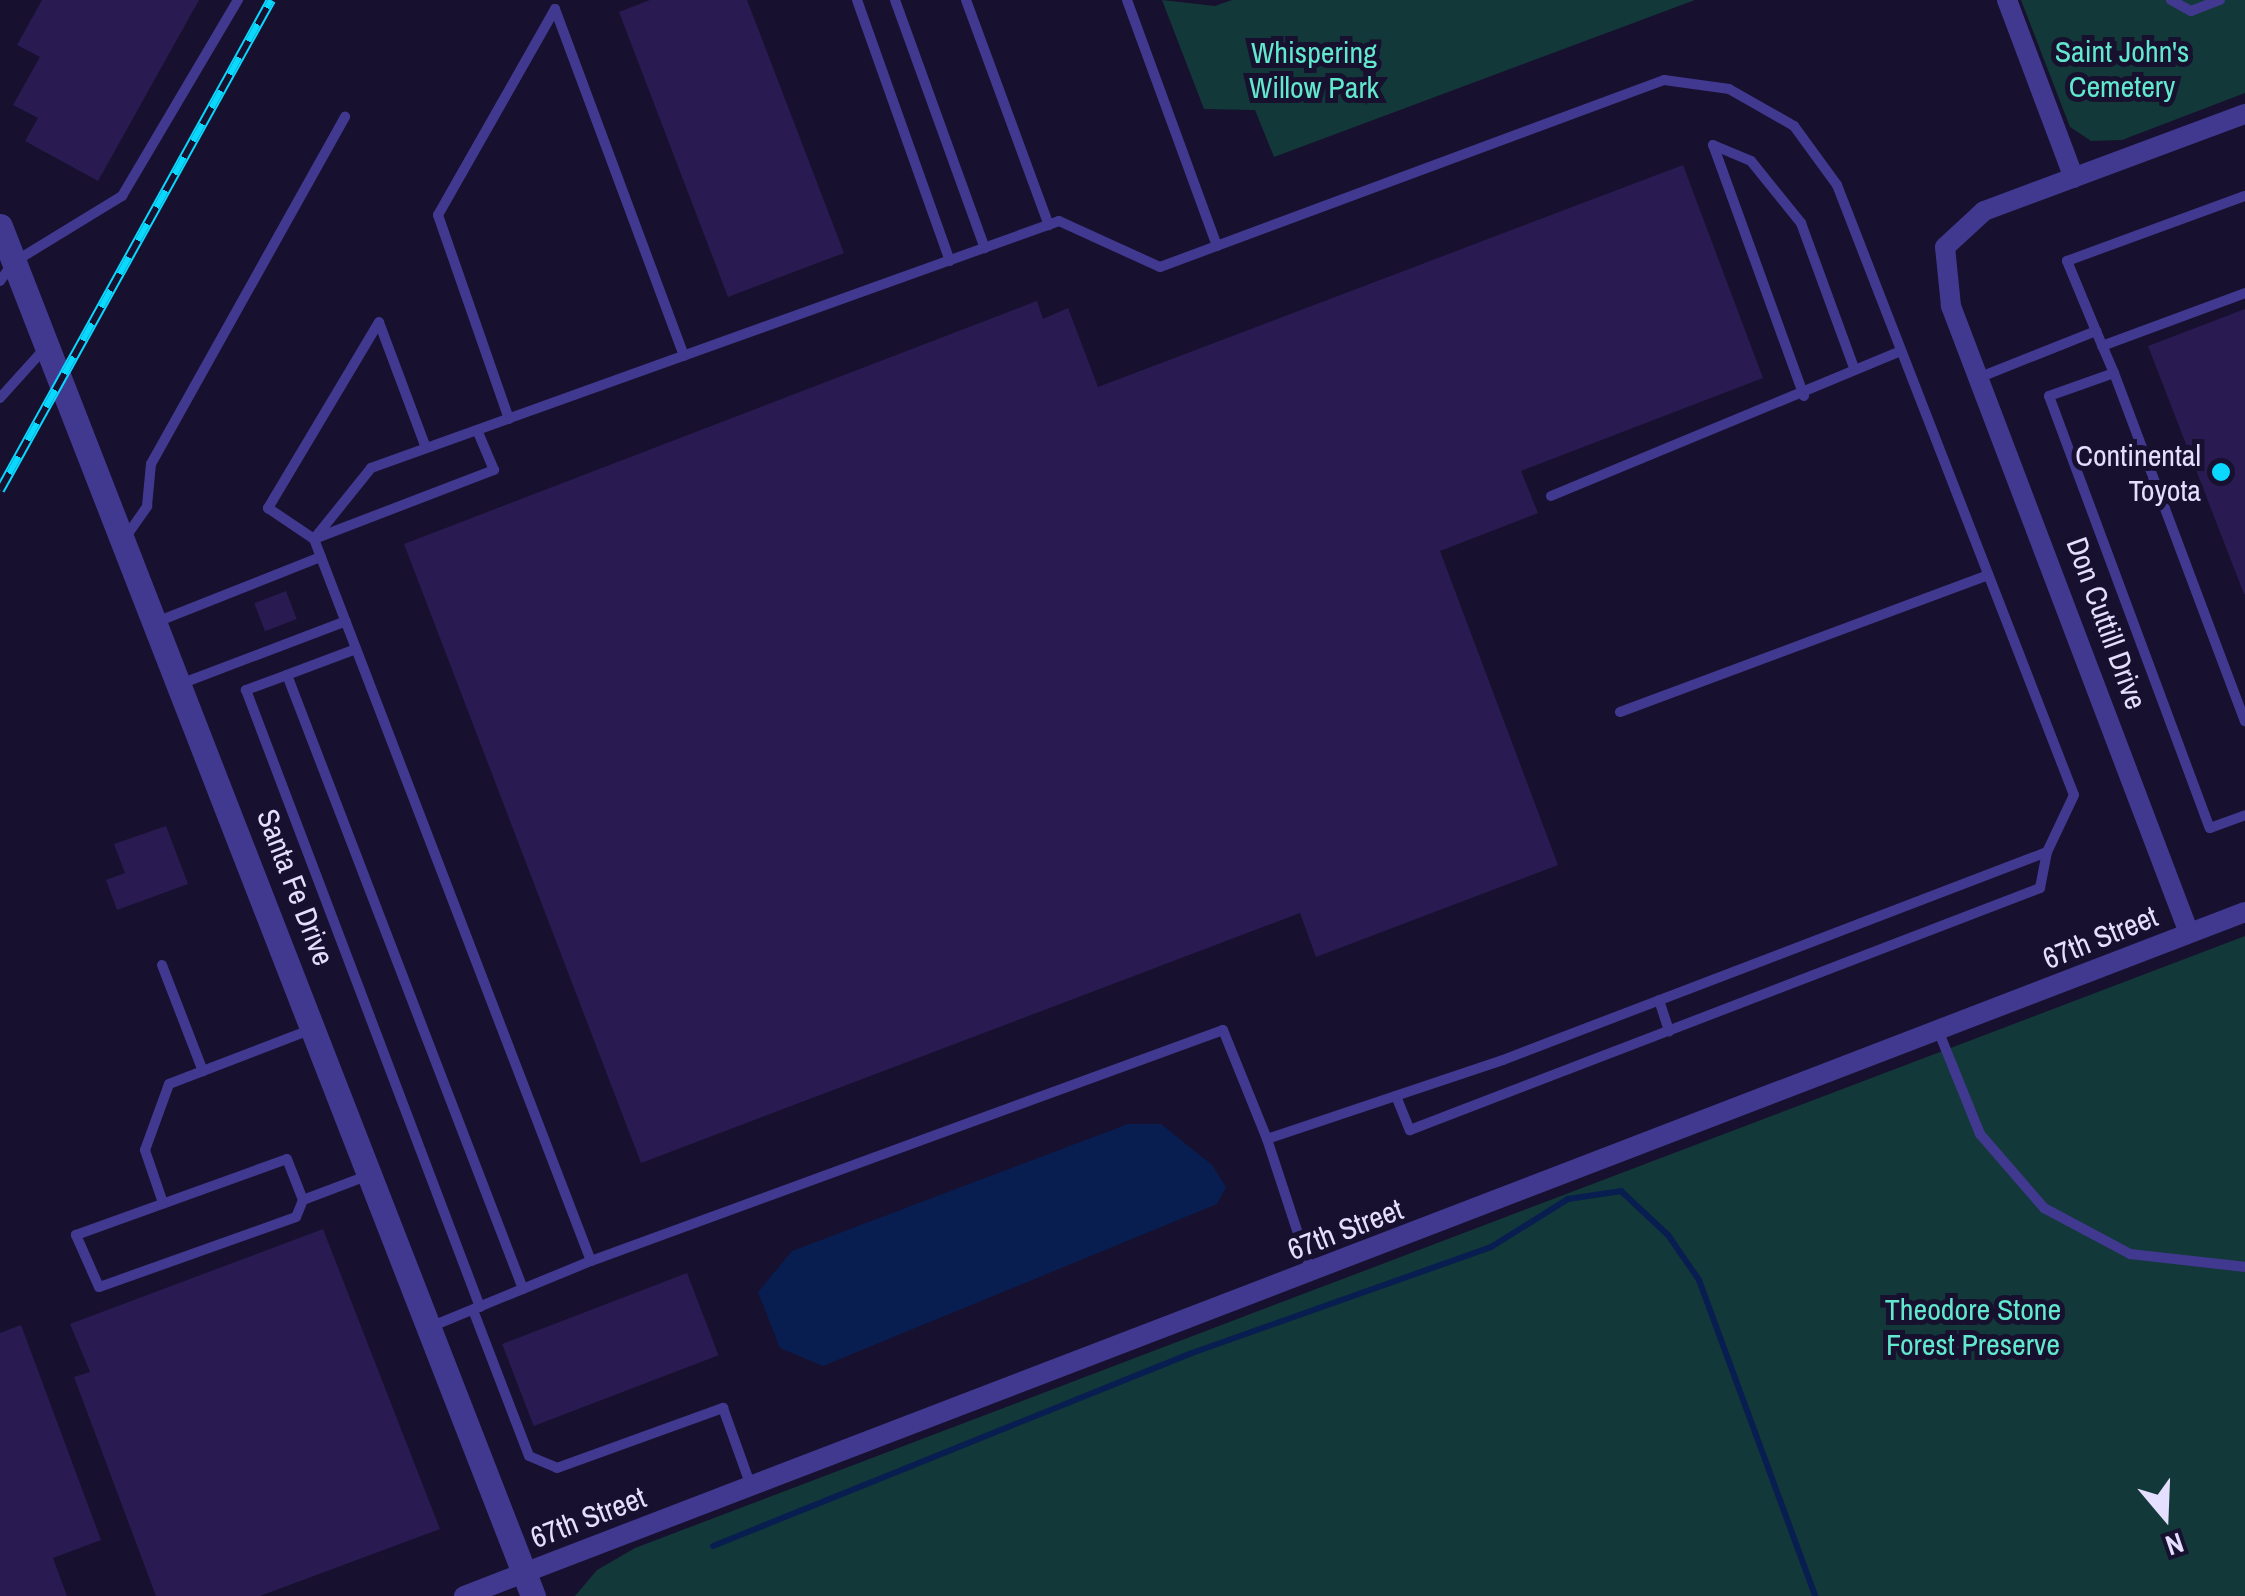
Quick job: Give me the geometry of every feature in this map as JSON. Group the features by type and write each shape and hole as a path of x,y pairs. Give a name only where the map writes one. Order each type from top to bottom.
{"street":[{"path":"2008,0 2074,178 2245,114"},
{"name":"Don Cuttill Drive","path":"2074,178 1984,212 1945,247 1951,306 1984,376 2189,934"},
{"name":"Santa Fe Drive","path":"0,226 7,271 46,346 159,621 529,1585"},
{"name":"67th Street","path":"464,1596 529,1585 752,1487 1940,1035 2245,912"}],"lane":[{"path":"7,271 122,196 238,0"},
{"path":"857,0 950,261"},
{"path":"895,0 985,248"},
{"path":"966,0 1048,225"},
{"path":"1128,0 1217,246"},
{"path":"2171,0 2192,11 2220,0"},
{"path":"509,419 438,215 555,9 684,356"},
{"path":"314,539 371,468 1059,221 1160,266 1664,80 1728,89 1794,126 1838,184 2074,795 2047,852 2040,888 1410,1130 1396,1096"},
{"path":"126,538 147,506 151,464 345,118"},
{"path":"1804,396 1713,145 1751,161 1792,210 1854,368"},
{"path":"2245,196 2067,261 2245,720"},
{"path":"2102,346 2245,293"},
{"path":"426,448 379,322 268,508 314,539 592,1261"},
{"path":"1984,376 2096,331"},
{"path":"0,398 46,346"},
{"path":"1551,496 1804,396 1854,368 1901,351"},
{"path":"2114,374 2049,396 2210,828 2245,815"},
{"path":"314,539 494,470 477,430"},
{"path":"159,621 321,557"},
{"path":"1620,712 1988,575"},
{"path":"183,682 346,621"},
{"path":"356,648 246,690 529,1456 557,1468 723,1408 752,1487"},
{"path":"287,675 523,1289"},
{"path":"1267,1140 1659,1000 2047,852"},
{"path":"162,966 203,1071"},
{"path":"1659,1000 1669,1030"},
{"path":"163,1203 145,1150 169,1084 315,1028"},
{"path":"430,1327 592,1261 1223,1030 1267,1140 1312,1274"},
{"path":"1940,1035 1980,1134 2044,1208 2130,1254 2245,1267"},
{"path":"304,1200 287,1159 76,1235 99,1287 296,1217 304,1200 371,1174"}],"green space":[{"name":"Whispering Willow Park","path":"1162,0 1215,6 1232,0 1695,0 1274,157 1255,110 1204,109"},
{"name":"Saint John's Cemetery","path":"2021,0 2245,0 2245,93 2122,140 2091,141 2070,127"},
{"name":"Theodore Stone Forest Preserve","path":"2245,936 2245,1596 575,1596 597,1570 635,1548"}],"water":[{"path":"1128,1124 1161,1124 1212,1165 1226,1187 1217,1204 823,1366 780,1348 758,1292 792,1251"}],"building":[{"path":"42,0 199,0 98,181 25,141 38,118 13,105 40,57 17,45"},
{"path":"650,0 747,0 844,253 728,297 619,12"},
{"path":"1683,165 1763,378 1521,471 1538,513 1440,551 1558,865 1316,957 1300,913 641,1163 404,544 1037,301 1043,319 1068,308 1098,387"},
{"name":"Continental Toyota","path":"2245,309 2245,594 2244,594 2148,346"},
{"path":"286,591 297,619 265,631 254,603"},
{"path":"166,826 188,884 117,910 106,880 125,873 114,844"},
{"path":"323,1229 440,1529 260,1596 156,1596 74,1377 90,1372 70,1324"},
{"path":"687,1273 719,1355 534,1426 502,1344"},
{"path":"21,1325 101,1540 53,1558 67,1596 0,1596 0,1333"}],"waterway":[{"path":"713,1546 1192,1353 1491,1247 1568,1199 1621,1191 1668,1235 1699,1280 1815,1596"}],"railway":[{"path":"0,490 271,0"}],"place":[{"name":"Continental Toyota","path":"2221,472"}]}
